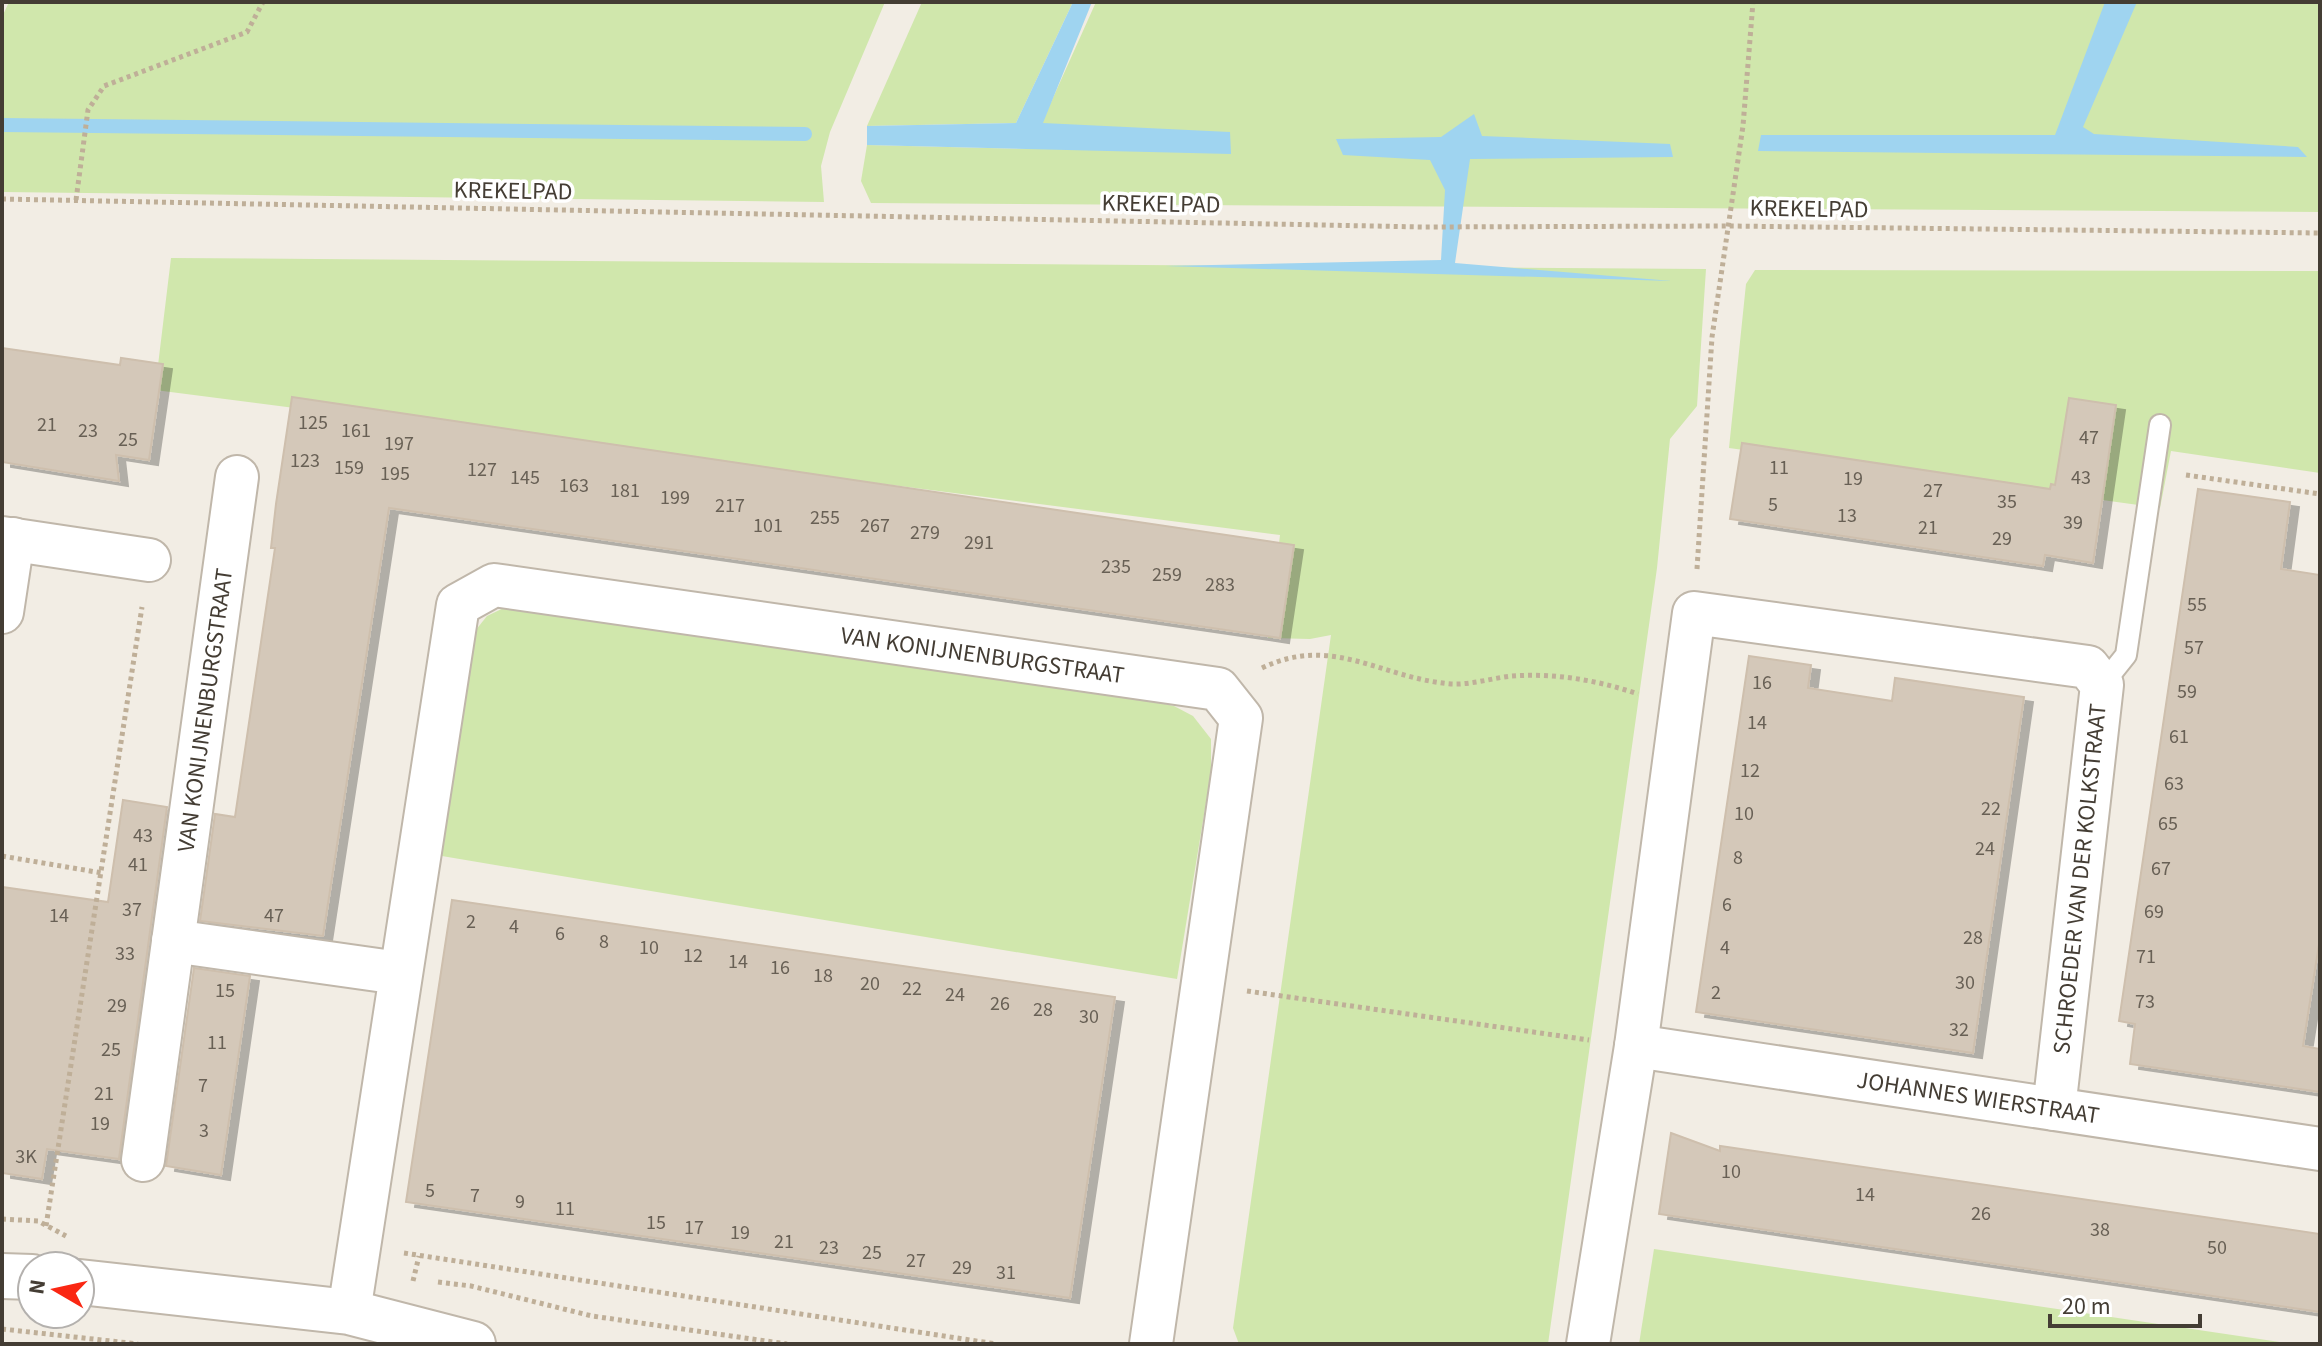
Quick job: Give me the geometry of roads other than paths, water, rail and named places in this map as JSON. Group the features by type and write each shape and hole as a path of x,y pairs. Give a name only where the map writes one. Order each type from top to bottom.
{"street":[{"name":"VAN KONIJNENBURGSTRAAT","path":"143,1160 237,477"},
{"path":"2,612 7,539 149,560"},
{"name":"VAN KONIJNENBURGSTRAAT","path":"349,1312 458,605 494,585 1218,689 1241,718 1151,1344"},
{"name":"SCHROEDER VAN DER KOLKSTRAAT","path":"1636,1046 1694,613 2088,667 2102,685 2054,1109"},
{"path":"173,941 399,973"},
{"path":"1588,1344 1636,1046"},
{"name":"JOHANNES WIERSTRAAT","path":"1636,1046 2320,1149"},
{"path":"96,1284 349,1312 473,1344"}],"lane":[{"path":"2102,685 2126,655 2160,425"}],"water":[{"path":"1073,2 1092,2 1043,123 1230,132 1231,154 867,145 867,126 1016,123"},
{"path":"2105,2 2137,2 2083,127 2094,134 2298,147 2307,157 1758,151 1761,135 2055,135"},
{"path":"1474,114 1482,136 1670,144 1673,157 1470,159 1455,263 1672,281 1165,266 1441,260 1445,190 1430,160 1343,155 1336,139 1441,137"}],"waterway":[{"path":"2,125 805,134"}]}
